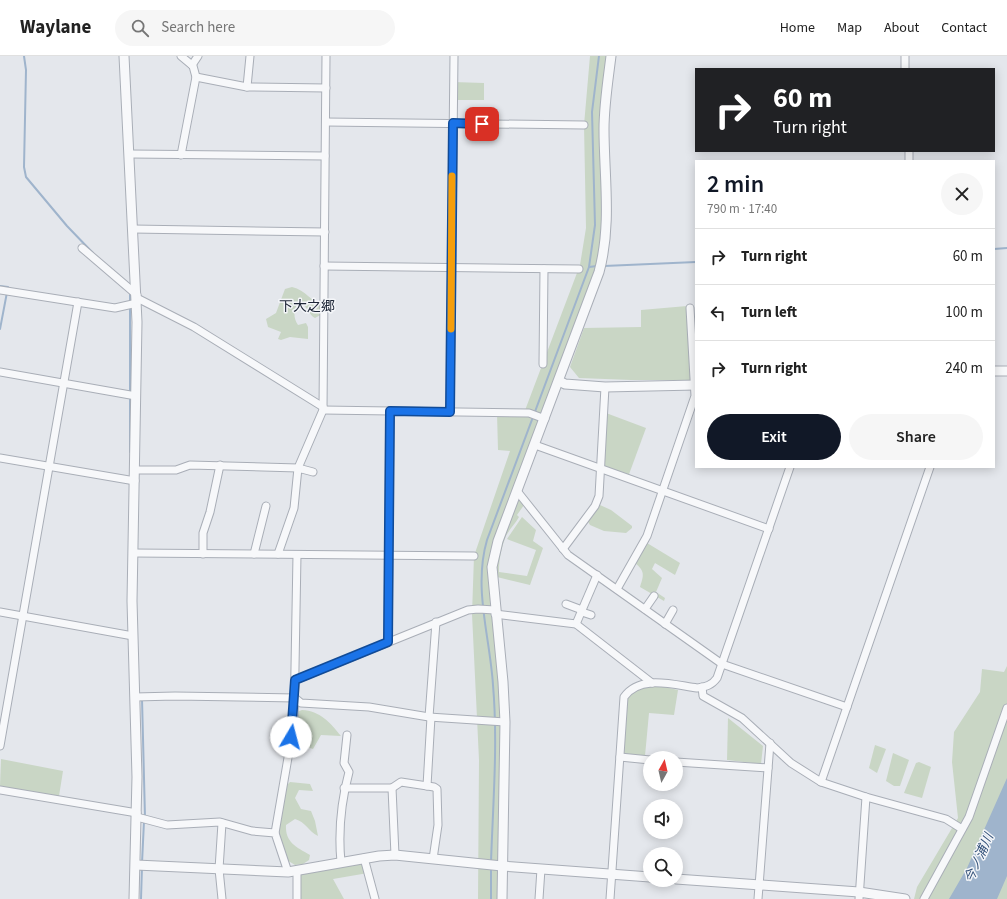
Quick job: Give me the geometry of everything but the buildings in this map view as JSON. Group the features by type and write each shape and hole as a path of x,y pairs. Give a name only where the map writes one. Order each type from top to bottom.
{"street":[{"path":"124,56 137,298 133,553 133,636 137,815 134,899"},
{"path":"181,155 196,77 192,65 182,56"},
{"path":"192,65 198,56"},
{"path":"247,87 250,56"},
{"path":"278,554 294,508 298,468 323,408 326,56"},
{"path":"450,412 454,56"},
{"path":"502,899 503,682 492,571 494,556 535,445 543,418 559,382 599,272 603,257 607,219 604,118 611,56"},
{"path":"905,56 905,68"},
{"path":"196,77 247,87 326,88"},
{"path":"326,122 584,125"},
{"path":"130,154 325,156"},
{"path":"133,229 325,232"},
{"path":"82,248 137,298 194,327 323,408 390,411 529,413 543,418"},
{"path":"324,266 579,269"},
{"path":"543,364 544,269"},
{"path":"0,290 115,308 137,298"},
{"path":"0,746 78,302"},
{"path":"617,589 647,536 695,396 690,308"},
{"path":"995,371 1007,371"},
{"path":"0,372 136,396"},
{"path":"559,382 565,384 605,387 695,385"},
{"path":"564,549 595,506 600,488 605,387"},
{"path":"388,642 390,411"},
{"path":"535,445 768,530"},
{"path":"0,458 134,481"},
{"path":"135,470 176,470 190,465 220,465 298,468 313,472"},
{"path":"203,554 203,533 210,512 220,465"},
{"path":"610,899 624,697 634,686 643,683 702,687 713,683 717,678 790,468"},
{"path":"821,782 930,468"},
{"path":"517,491 568,555 722,664 847,707"},
{"path":"254,554 266,506"},
{"path":"133,553 474,556"},
{"path":"297,555 294,723 275,834 292,871 297,899"},
{"path":"576,624 597,575"},
{"path":"645,609 654,596"},
{"path":"566,604 591,615"},
{"path":"295,680 436,622 468,610 478,608 495,612 576,624 652,683"},
{"path":"665,624 673,610"},
{"path":"0,612 133,636"},
{"path":"426,786 436,622"},
{"path":"702,687 703,696 742,718 791,763 821,782 866,797 946,820 962,829"},
{"path":"135,697 175,696 295,698 301,703 369,707 430,717 503,722"},
{"path":"924,899 969,817 1007,708"},
{"path":"341,862 339,838 344,788 348,772 344,763 347,736"},
{"path":"758,899 770,743"},
{"path":"620,757 643,759"},
{"path":"683,762 768,768"},
{"path":"344,788 392,788 401,782 434,787 437,789 438,825 433,859"},
{"path":"392,788 394,855"},
{"path":"0,790 137,815 167,825 222,822 252,831 275,834"},
{"path":"859,895 866,797"},
{"path":"222,822 219,869 222,899"},
{"path":"136,866 292,871 364,858 394,855 502,866 643,876"},
{"path":"364,858 375,899"},
{"path":"539,899 541,869"},
{"path":"683,880 905,899"}],"green space":[{"path":"590,56 610,56 605,243 518,499 524,505 517,515 519,517 507,534 503,545 499,572 527,576 536,550 507,539 522,517 536,530 533,541 543,548 530,585 497,577 497,559 492,571 502,703 502,899 478,899 479,760 472,614 474,556 510,451 498,450 497,413 524,413 580,265 586,228 584,125"},
{"path":"453,82 484,83 484,100 453,100"},
{"path":"292,287 324,306 324,313 315,318 301,303 297,304 295,319 298,325 306,323 308,327 308,339 290,337 281,340 278,339 281,332 268,327 266,319 276,313 285,289"},
{"path":"687,306 691,380 579,378 570,367 584,328 641,327 641,310"},
{"path":"606,413 646,428 628,477 600,469"},
{"path":"600,505 611,510 632,526 632,528 626,533 604,531 590,525 587,520 595,506"},
{"path":"647,543 680,563 675,575 655,563 652,569 662,578 656,592 665,598 664,601 640,587 643,574 641,568 635,563"},
{"path":"1007,666 1007,899 914,899 917,887 958,818 952,762 954,732 980,692 982,669 1004,672"},
{"path":"651,684 678,690 674,715 649,713 645,751 643,751 643,756 620,754 624,697 638,685"},
{"path":"302,710 314,713 324,718 341,736 321,735 313,749 301,745 291,737 294,713"},
{"path":"728,718 763,746 761,764 727,760"},
{"path":"875,745 886,749 877,773 869,768"},
{"path":"893,753 909,760 900,786 894,786 886,781"},
{"path":"1,759 63,771 59,796 0,786"},
{"path":"919,762 931,767 922,798 904,793 916,763"},
{"path":"290,782 310,784 313,791 299,790 295,798 301,809 311,811 318,836 299,820 295,819 286,825 289,840 310,855 309,860 303,864 295,865 282,857 275,833 283,789"},
{"path":"364,858 368,873 333,879 344,899 297,899 299,870"}],"water":[{"name":"今ノ浦川","path":"1007,778 1007,876 997,899 949,899 967,868"}],"waterway":[{"path":"24,56 26,70 24,167 26,177 67,226 93,253"},
{"path":"491,862 495,773 495,729 491,667 482,594 483,558 487,540 589,267 595,225 592,112 599,56"},
{"path":"995,249 1007,248"},
{"path":"604,266 695,262"},
{"path":"589,267 597,266"},
{"path":"0,286 8,287 0,329"},
{"path":"130,293 130,302"},
{"path":"130,307 130,452"},
{"path":"142,699 145,817"},
{"path":"142,863 144,821"},
{"path":"141,899 142,867"},
{"path":"491,868 491,899"}],"slow traffic":[{"path":"451,329 452,176"}],"district":[{"name":"下大之郷","path":"307,307"}],"route":[{"path":"291,737 294,723 295,680 388,642 390,411 450,412 453,123 482,124"}]}
